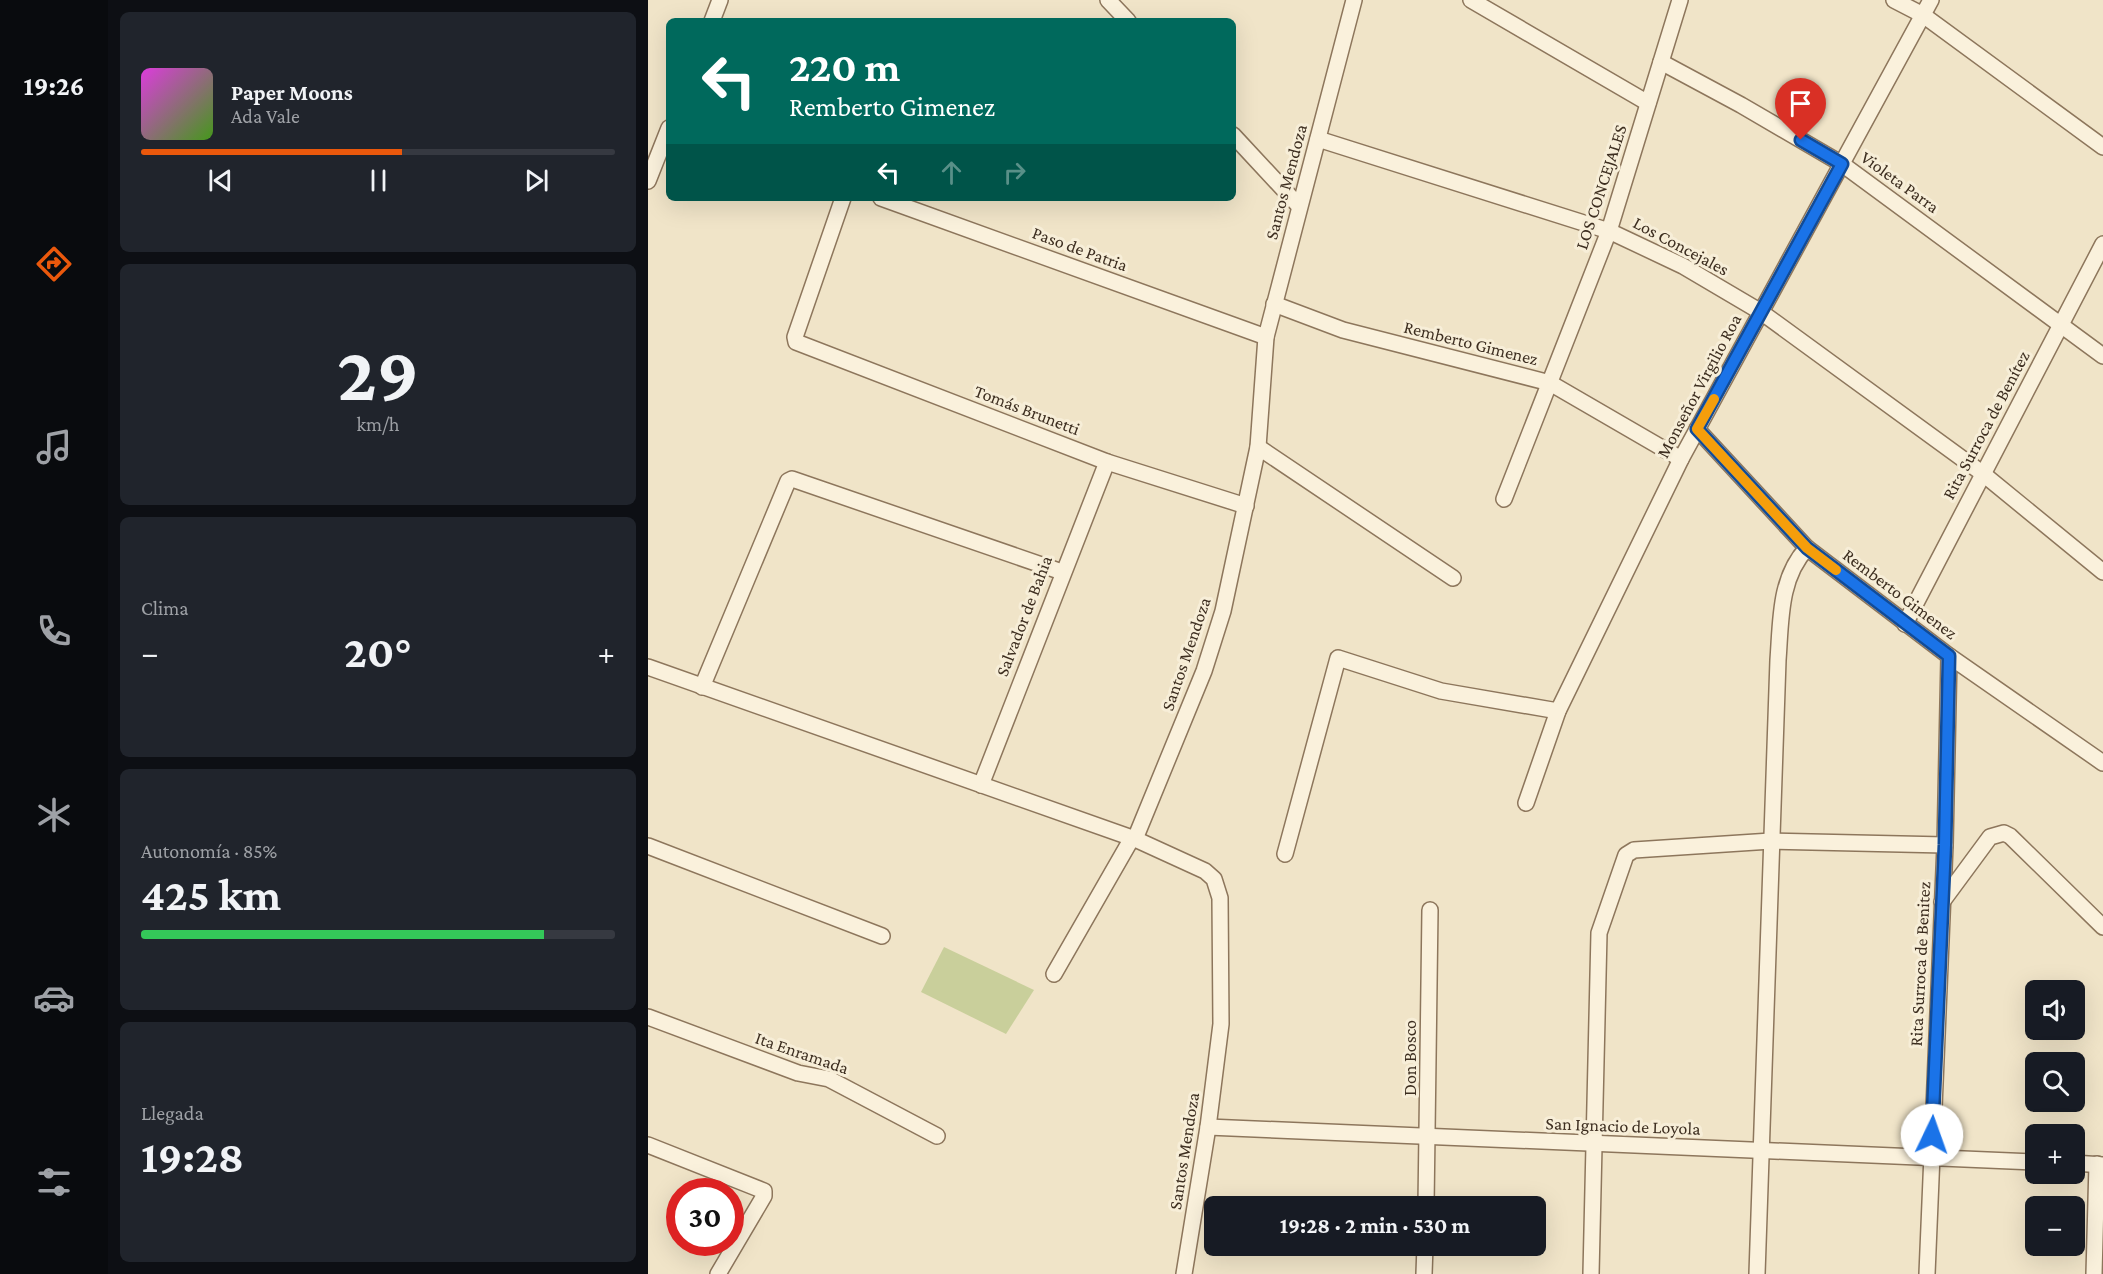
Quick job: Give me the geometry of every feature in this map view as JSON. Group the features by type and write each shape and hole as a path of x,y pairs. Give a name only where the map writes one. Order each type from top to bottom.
{"street":[{"path":"713,18 720,0"},
{"path":"1108,0 1125,18"},
{"name":"Santos Mendoza","path":"1184,1274 1208,1127 1221,1024 1222,986 1218,887 1205,871 1134,839 1204,671 1223,611 1258,447 1266,337 1354,0"},
{"path":"1471,0 1648,103"},
{"name":"LOS CONCEJALES","path":"1504,499 1609,231 1680,0"},
{"path":"1894,0 1923,15 2103,147"},
{"name":"Monseñor Virgilio Roa","path":"1526,803 1558,711 1681,459 1931,0"},
{"name":"Violeta Parra","path":"1661,62 1741,105 1842,164 2103,356"},
{"path":"648,181 666,136"},
{"path":"1236,138 1299,206"},
{"name":"Los Concejales","path":"1318,139 1609,231 1683,266 1761,312 1982,473 2103,572"},
{"name":"Tomás Brunetti","path":"842,201 795,337 796,342 1107,462 1246,506"},
{"name":"Paso de Patria","path":"889,201 1266,337"},
{"name":"Rita Surroca de Benítez","path":"1905,624 2103,244"},
{"name":"Remberto Gimenez","path":"1274,304 1343,330 1550,383 1681,459"},
{"name":"Remberto Gimenez","path":"1697,429 1807,548 1949,656 2103,763"},
{"path":"1258,447 1453,578"},
{"name":"Salvador de Bahia","path":"981,785 1062,572 1107,462"},
{"path":"702,687 788,480 795,478 1062,572"},
{"path":"1757,1274 1771,841 1782,605 1787,577 1794,561 1807,548"},
{"name":"Rita Surroca de Benitez","path":"1927,1274 1930,1158 1945,845 1949,656"},
{"path":"1285,854 1338,658 1441,692 1558,711"},
{"path":"648,667 1134,839 1054,974"},
{"path":"1942,902 1990,837 2004,833 2010,836 2103,927"},
{"path":"1591,1274 1599,933 1626,855 1634,850 1771,841 1945,845"},
{"path":"648,846 882,936"},
{"name":"Don Bosco","path":"1426,1196 1429,1137 1430,910"},
{"name":"Ita Enramada","path":"648,1017 798,1073 829,1079 937,1136"},
{"name":"San Ignacio de Loyola","path":"1208,1127 2025,1162"},
{"path":"648,1145 761,1188 764,1196 718,1274"},
{"path":"2085,1164 2100,1165 2094,1274"},
{"path":"1424,1274 1425,1256"}],"green space":[{"path":"944,947 1034,990 1006,1034 921,992"}],"slow traffic":[{"path":"1714,399 1697,429 1807,548 1836,570"}],"route":[{"path":"1801,140 1842,164 1697,429 1807,548 1949,656 1945,845 1932,1135"}]}
